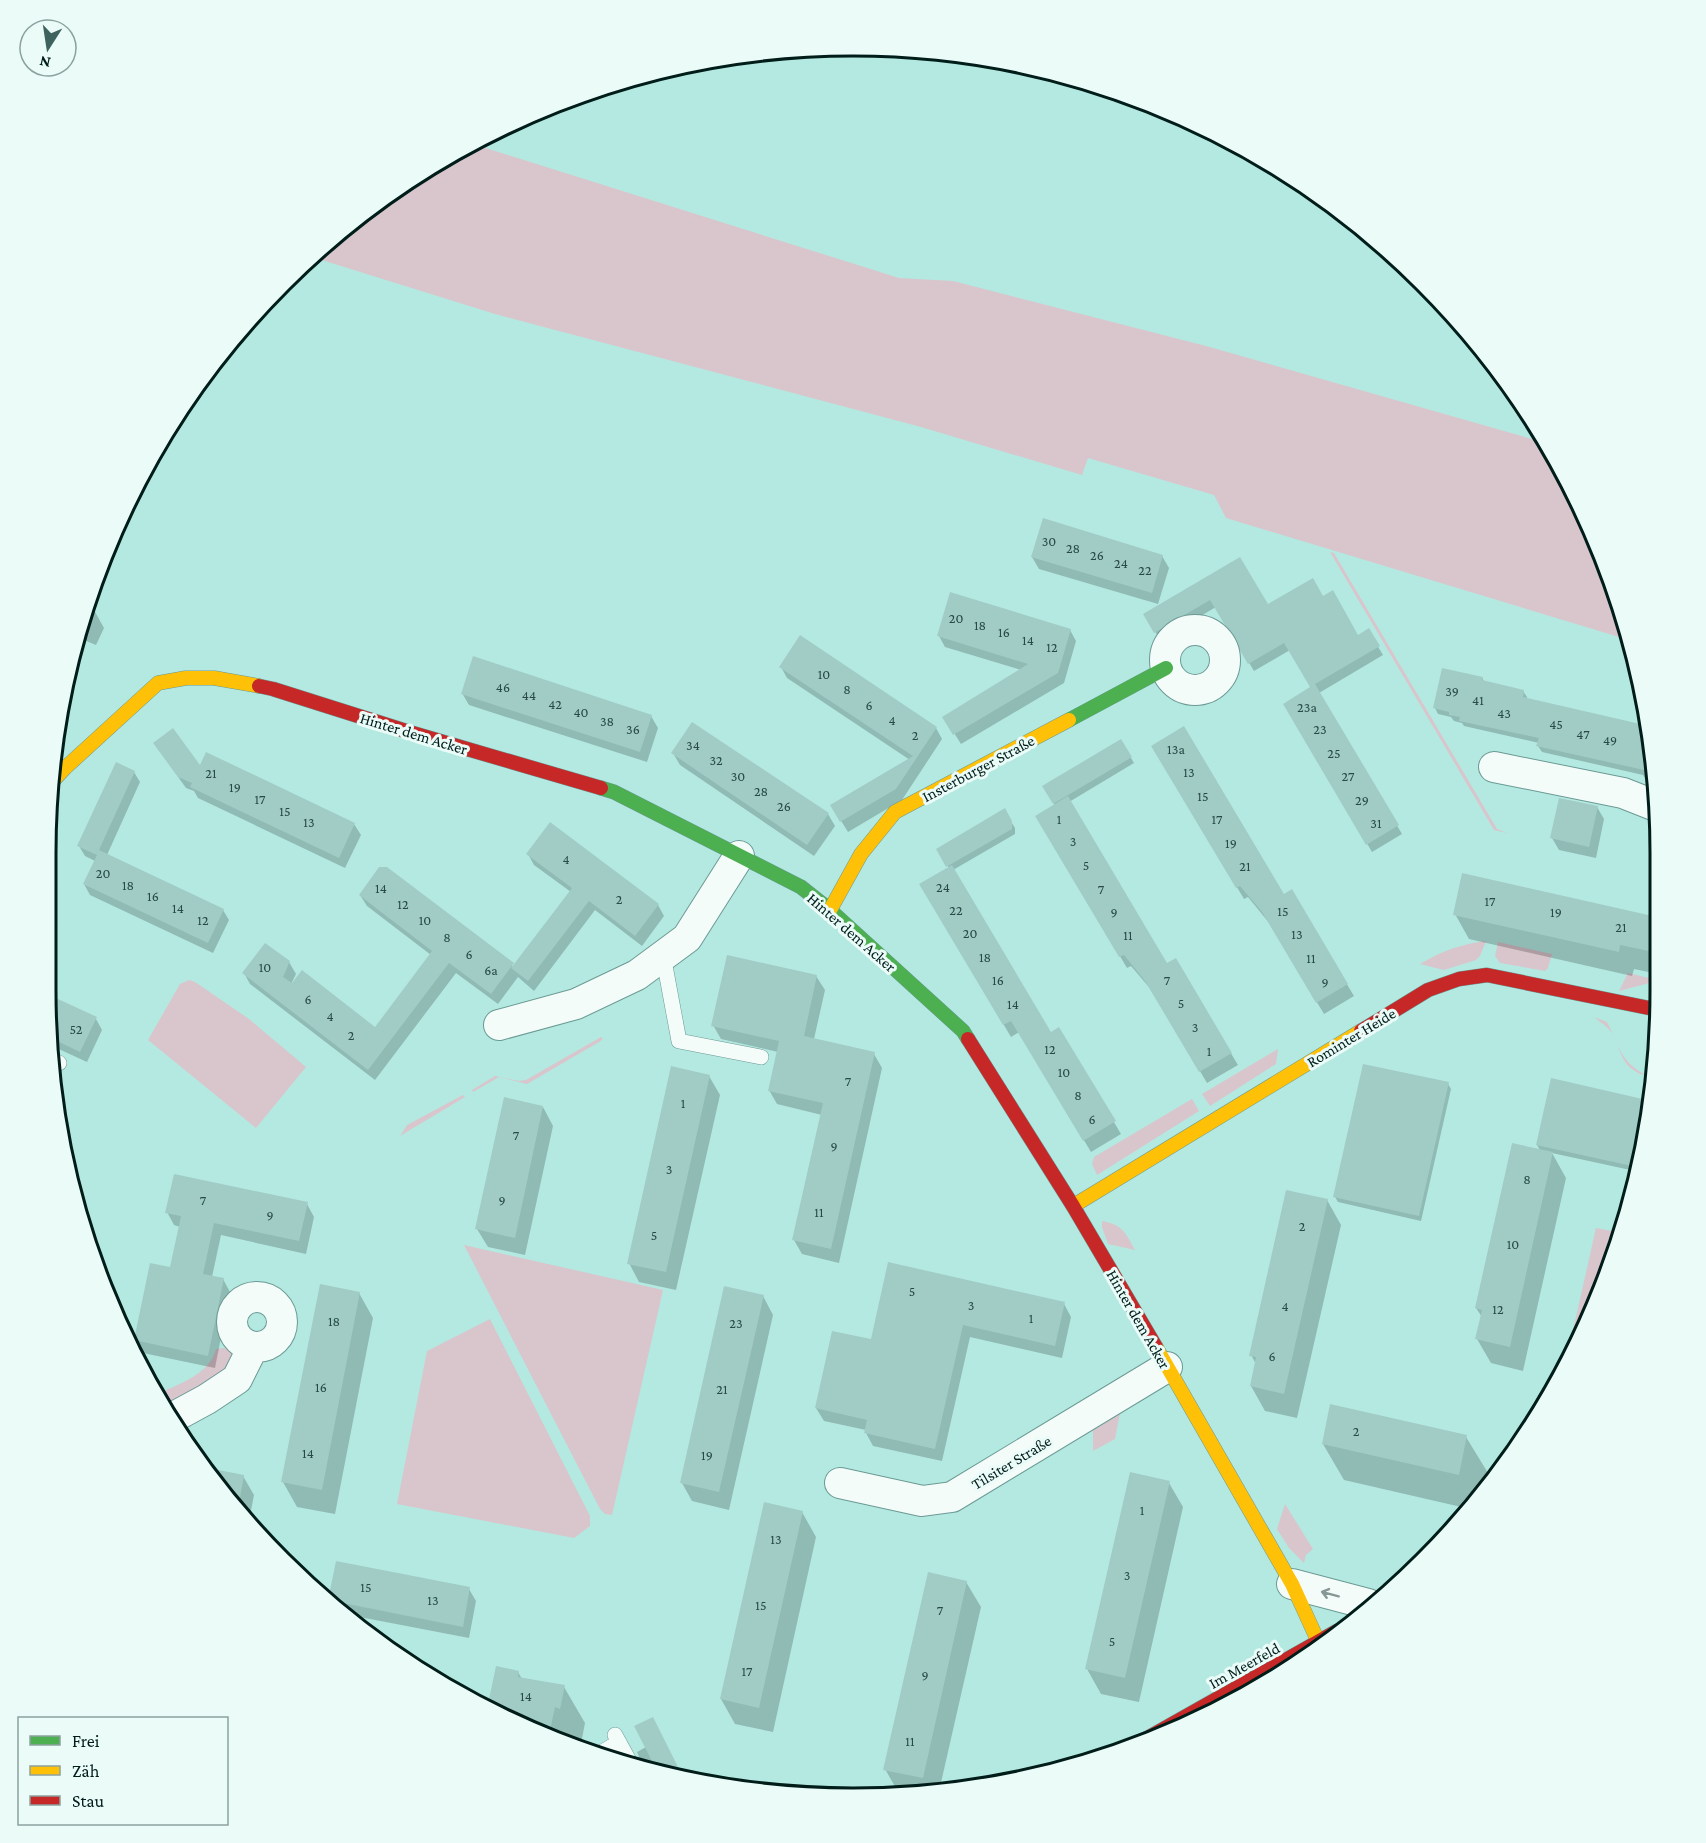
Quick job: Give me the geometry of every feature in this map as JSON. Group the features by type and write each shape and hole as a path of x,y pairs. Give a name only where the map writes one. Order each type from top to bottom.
{"street":[{"name":"Insterburger Straße","path":"830,910 861,854 895,812 1166,668"},
{"name":"Hinter dem Acker","path":"60,774 158,683 186,678 214,678 273,689 409,732 614,792 801,887 830,910 963,1030 1073,1206 1167,1367 1292,1584 1317,1638"},
{"path":"1494,767 1623,793 1649,803"},
{"path":"499,1025 576,1004 636,975 687,938 739,856"},
{"name":"Rominter Heide","path":"1073,1206 1428,990 1459,979 1487,975 1650,1008"},
{"path":"178,1415 237,1379 253,1347"},
{"name":"Tilsiter Straße","path":"840,1483 922,1501 952,1497 1167,1367"},
{"path":"1292,1584 1363,1603"},
{"name":"Im Meerfeld","path":"1200,1708 1290,1657"}],"lane":[{"path":"663,955 679,1041 760,1057"},
{"path":"606,1748 617,1738 625,1753"}],"shaded area":[{"path":"483,147 899,278 953,281 1206,346 1535,440 1568,500 1590,548 1620,637 1226,518 1214,495 1088,458 1082,475 921,427 495,314 320,260 368,220 410,190"},
{"path":"1330,552 1334,553 1497,829 1507,833 1494,830"},
{"path":"1486,941 1476,960 1444,970 1420,964 1452,949"},
{"path":"1498,942 1552,954 1548,968 1545,971 1500,963 1495,956"},
{"path":"1628,973 1650,978 1650,983 1619,991"},
{"path":"189,980 249,1019 306,1067 256,1128 148,1040 180,984"},
{"path":"1594,1017 1607,1022 1612,1032 1608,1028"},
{"path":"601,1037 603,1039 599,1042 527,1084 499,1077 473,1092 472,1090 495,1076 519,1081 526,1080"},
{"path":"1616,1042 1625,1058 1643,1075 1626,1063"},
{"path":"1278,1049 1276,1064 1210,1106 1202,1094"},
{"path":"463,1095 465,1097 400,1136 407,1125"},
{"path":"1192,1099 1199,1111 1097,1175 1092,1164 1094,1157"},
{"path":"1102,1221 1123,1230 1135,1250 1108,1244"},
{"path":"1596,1228 1612,1231 1590,1295 1572,1334"},
{"path":"464,1245 663,1290 612,1515 605,1514 600,1509"},
{"path":"490,1319 590,1516 590,1526 574,1538 397,1504 427,1351"},
{"path":"232,1347 234,1353 231,1366 174,1408 163,1391 200,1372 207,1366 216,1349"},
{"path":"1120,1413 1115,1439 1093,1451 1093,1428"},
{"path":"1285,1504 1313,1549 1306,1555 1304,1563 1289,1548 1277,1529"}],"building":[{"path":"1043,518 1163,555 1152,593 1031,557"},
{"path":"1240,557 1268,604 1313,578 1323,596 1333,590 1358,635 1369,628 1380,646 1315,684 1399,825 1366,845 1283,704 1310,687 1284,643 1248,664 1210,600 1154,633 1143,614"},
{"path":"950,592 1071,629 1058,673 953,735 942,717 1028,664 937,636"},
{"path":"800,635 937,727 896,789 840,822 830,805 913,756 779,667"},
{"path":"473,656 652,715 640,752 461,694"},
{"path":"1442,668 1483,677 1482,680 1524,690 1523,697 1640,724 1646,770 1536,746 1539,738 1459,721 1460,717 1433,708"},
{"path":"692,722 829,813 807,845 671,753"},
{"path":"1184,726 1284,894 1292,889 1348,984 1316,1003 1262,912 1240,886 1236,888 1151,746"},
{"path":"173,728 200,765 206,752 355,823 339,858 190,787 192,783 178,777 153,743"},
{"path":"1121,739 1132,757 1053,804 1042,786"},
{"path":"116,762 135,771 99,850 224,909 208,943 83,884 97,855 77,846"},
{"path":"1068,796 1167,963 1176,958 1232,1053 1199,1072 1145,981 1124,955 1119,957 1035,816"},
{"path":"1559,798 1598,806 1589,847 1550,838"},
{"path":"1005,808 1012,821 1012,829 946,867 936,849"},
{"path":"550,822 659,904 635,936 589,901 528,981 511,968 572,888 526,854"},
{"path":"952,865 1051,1032 1059,1027 1116,1121 1083,1141 1011,1021 1003,1025 919,884"},
{"path":"379,867 387,867 514,963 491,994 449,963 368,1070 242,973 265,943 290,961 283,977 292,983 302,970 375,1027 432,951 359,895"},
{"path":"1462,873 1650,915 1650,947 1649,951 1620,945 1619,952 1453,915"},
{"path":"727,955 817,975 804,1036 875,1052 831,1249 792,1240 823,1103 768,1091 779,1041 711,1026"},
{"path":"56,998 97,1017 80,1052 57,1041"},
{"path":"1363,1064 1449,1082 1419,1216 1333,1197"},
{"path":"671,1066 710,1075 666,1272 627,1264"},
{"path":"1551,1078 1643,1099 1630,1166 1536,1145"},
{"path":"504,1097 543,1106 515,1238 475,1229"},
{"path":"1512,1143 1553,1152 1510,1347 1475,1339 1482,1310 1475,1308"},
{"path":"174,1174 308,1202 299,1241 214,1223 203,1274 224,1278 208,1356 137,1341 135,1336 150,1263 170,1267 181,1216 165,1213"},
{"path":"1286,1190 1328,1199 1284,1394 1250,1386 1256,1357 1249,1356"},
{"path":"888,1262 1065,1302 1055,1346 963,1325 935,1449 864,1433 867,1420 815,1408 832,1331 871,1339"},
{"path":"320,1284 360,1292 322,1490 281,1482"},
{"path":"724,1286 764,1295 719,1492 680,1483"},
{"path":"1330,1404 1467,1435 1459,1475 1322,1444"},
{"path":"216,1470 244,1475 240,1499"},
{"path":"1130,1472 1170,1481 1125,1678 1085,1669"},
{"path":"764,1502 803,1511 759,1708 720,1699"},
{"path":"336,1561 470,1587 463,1627 343,1603 330,1592"},
{"path":"928,1572 967,1581 923,1778 883,1770"},
{"path":"496,1666 519,1671 518,1677 565,1685 560,1709 555,1707 551,1728 489,1699"},
{"path":"653,1717 678,1768 652,1761 634,1726"}],"traffic: fast":[{"path":"1069,720 1166,668"},
{"path":"601,788 614,792 801,887 830,910 963,1031 968,1039"}],"traffic: slow":[{"path":"60,774 158,683 186,678 214,678 259,686"},
{"path":"830,910 861,854 895,812 1069,720"},
{"path":"1073,1206 1361,1031"},
{"path":"1156,1347 1292,1584 1317,1638"}],"traffic: jam":[{"path":"259,686 601,788"},
{"path":"1361,1031 1428,990 1459,979 1487,975 1650,1008"},
{"path":"968,1039 1073,1206 1156,1347"},
{"path":"1205,1705 1280,1663"}]}
